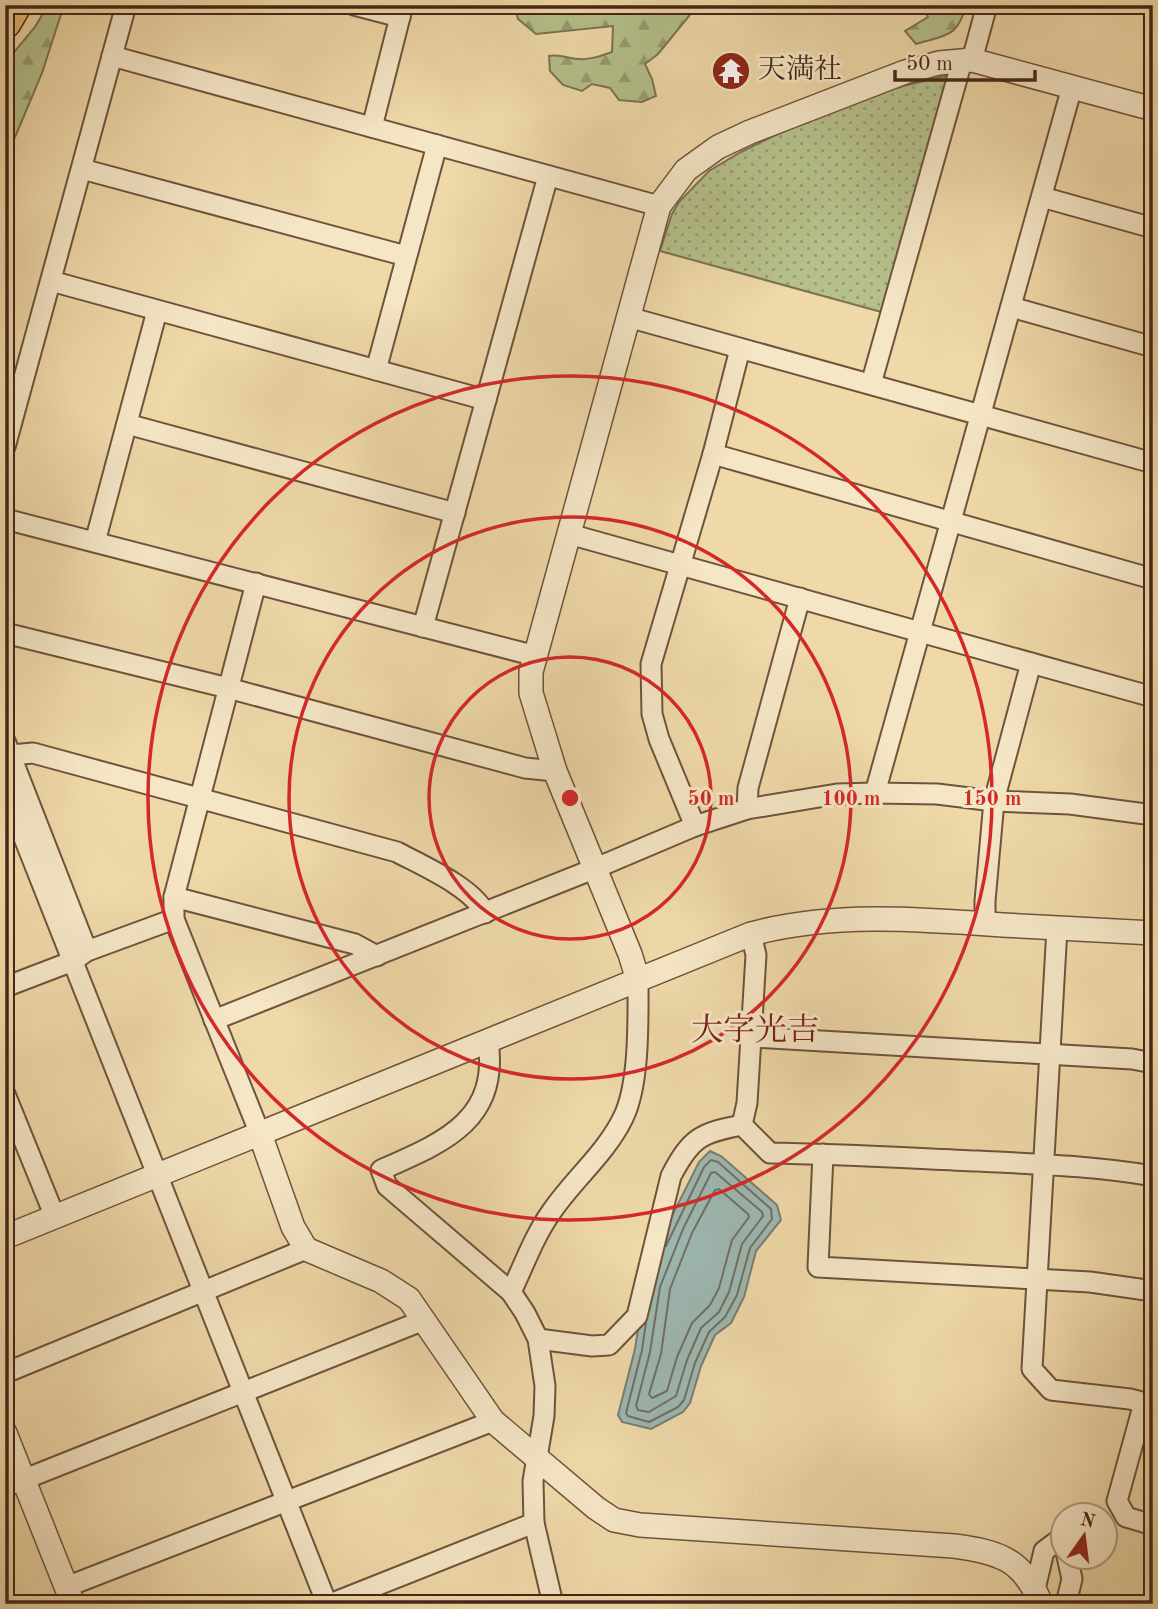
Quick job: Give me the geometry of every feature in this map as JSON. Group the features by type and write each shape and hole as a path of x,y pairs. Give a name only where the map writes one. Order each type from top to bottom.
{"highway":[{"path":"5,22 15,5"}],"street":[{"path":"5,447 126,5"},
{"path":"354,5 402,11 372,127"},
{"path":"871,384 967,60 987,5"},
{"path":"113,56 659,206"},
{"path":"511,1292 551,1212 608,1142 625,1116 632,1086 638,1028 638,980 630,954 555,771 531,692 531,672 659,206 686,170 718,147 905,72 939,63 967,60 1153,109"},
{"path":"875,793 1072,87"},
{"path":"376,370 437,145"},
{"path":"82,169 406,256"},
{"path":"423,626 548,176"},
{"path":"1042,197 1153,228"},
{"path":"51,281 486,400"},
{"path":"1011,307 1153,347"},
{"path":"95,542 157,311"},
{"path":"628,317 1153,463"},
{"path":"695,826 659,739 652,714 651,664 713,454 740,349"},
{"path":"127,424 455,513"},
{"path":"713,454 1153,579"},
{"path":"5,519 537,656"},
{"path":"569,534 1153,697"},
{"path":"256,583 174,897 174,919 260,1133 293,1227 306,1249 381,1281 409,1299 493,1421 596,1508 614,1520 640,1525 987,1550 1007,1559 1021,1570 1038,1597"},
{"path":"747,809 748,788 800,598"},
{"path":"5,633 228,688 525,768 555,771"},
{"path":"985,924 994,801 1031,663"},
{"path":"8,748 200,797 397,852 438,874 479,901 485,913"},
{"path":"8,748 158,1175 328,1604 534,1523"},
{"path":"5,790 80,956"},
{"path":"214,1020 596,869 695,826 747,809 837,794 875,793 937,794 994,801 1070,804 1153,815"},
{"path":"174,897 355,944 377,956"},
{"path":"5,987 174,919"},
{"path":"5,1237 751,934 782,926 842,920 919,919 1153,933"},
{"path":"1057,928 1032,1369 1051,1390 1130,1399 1148,1404 1117,1501 1126,1517 1153,1525"},
{"path":"743,1125 747,1103 757,955 751,934"},
{"path":"752,1037 1049,1054 1153,1063"},
{"path":"488,1041 491,1058 480,1108 458,1131 433,1147 381,1170 387,1186 511,1292 526,1313 538,1339 545,1385 544,1416 533,1481 534,1523 553,1604"},
{"path":"5,1094 55,1217"},
{"path":"743,1125 770,1153 1043,1165 1119,1170 1153,1177"},
{"path":"538,1339 592,1346 609,1345 637,1316 671,1176 682,1156 698,1138 715,1130 743,1125"},
{"path":"823,1154 817,1266 1090,1282 1153,1291"},
{"path":"5,1373 306,1249"},
{"path":"14,1483 424,1320"},
{"path":"5,1433 14,1483 70,1595 286,1500 493,1421"},
{"path":"1038,1597 1044,1551 1050,1546"},
{"path":"1066,1604 1072,1579 1070,1570"},
{"path":"1150,1604 1153,1599"}],"green space":[{"path":"48,5 64,5 42,73 5,161 5,63 35,27"},
{"path":"514,5 698,5 658,54 645,64 656,96 642,102 619,100 610,88 592,84 582,91 563,85 550,71 549,56 587,59 612,52 613,26 536,34 518,19"},
{"path":"922,5 966,5 959,24 949,34 916,44 905,31 928,17"},
{"path":"945,76 949,85 885,313 660,251 672,214 679,202 709,171 802,122 895,88"}],"water":[{"path":"710,1151 721,1156 777,1205 781,1220 756,1251 744,1297 731,1323 715,1335 701,1366 690,1403 683,1412 651,1429 622,1422 618,1415 635,1349 645,1283 669,1222 699,1162"}],"place":[{"name":"天満社","path":"731,71"}],"district":[{"name":"大字光吉","path":"755,1032"}]}
